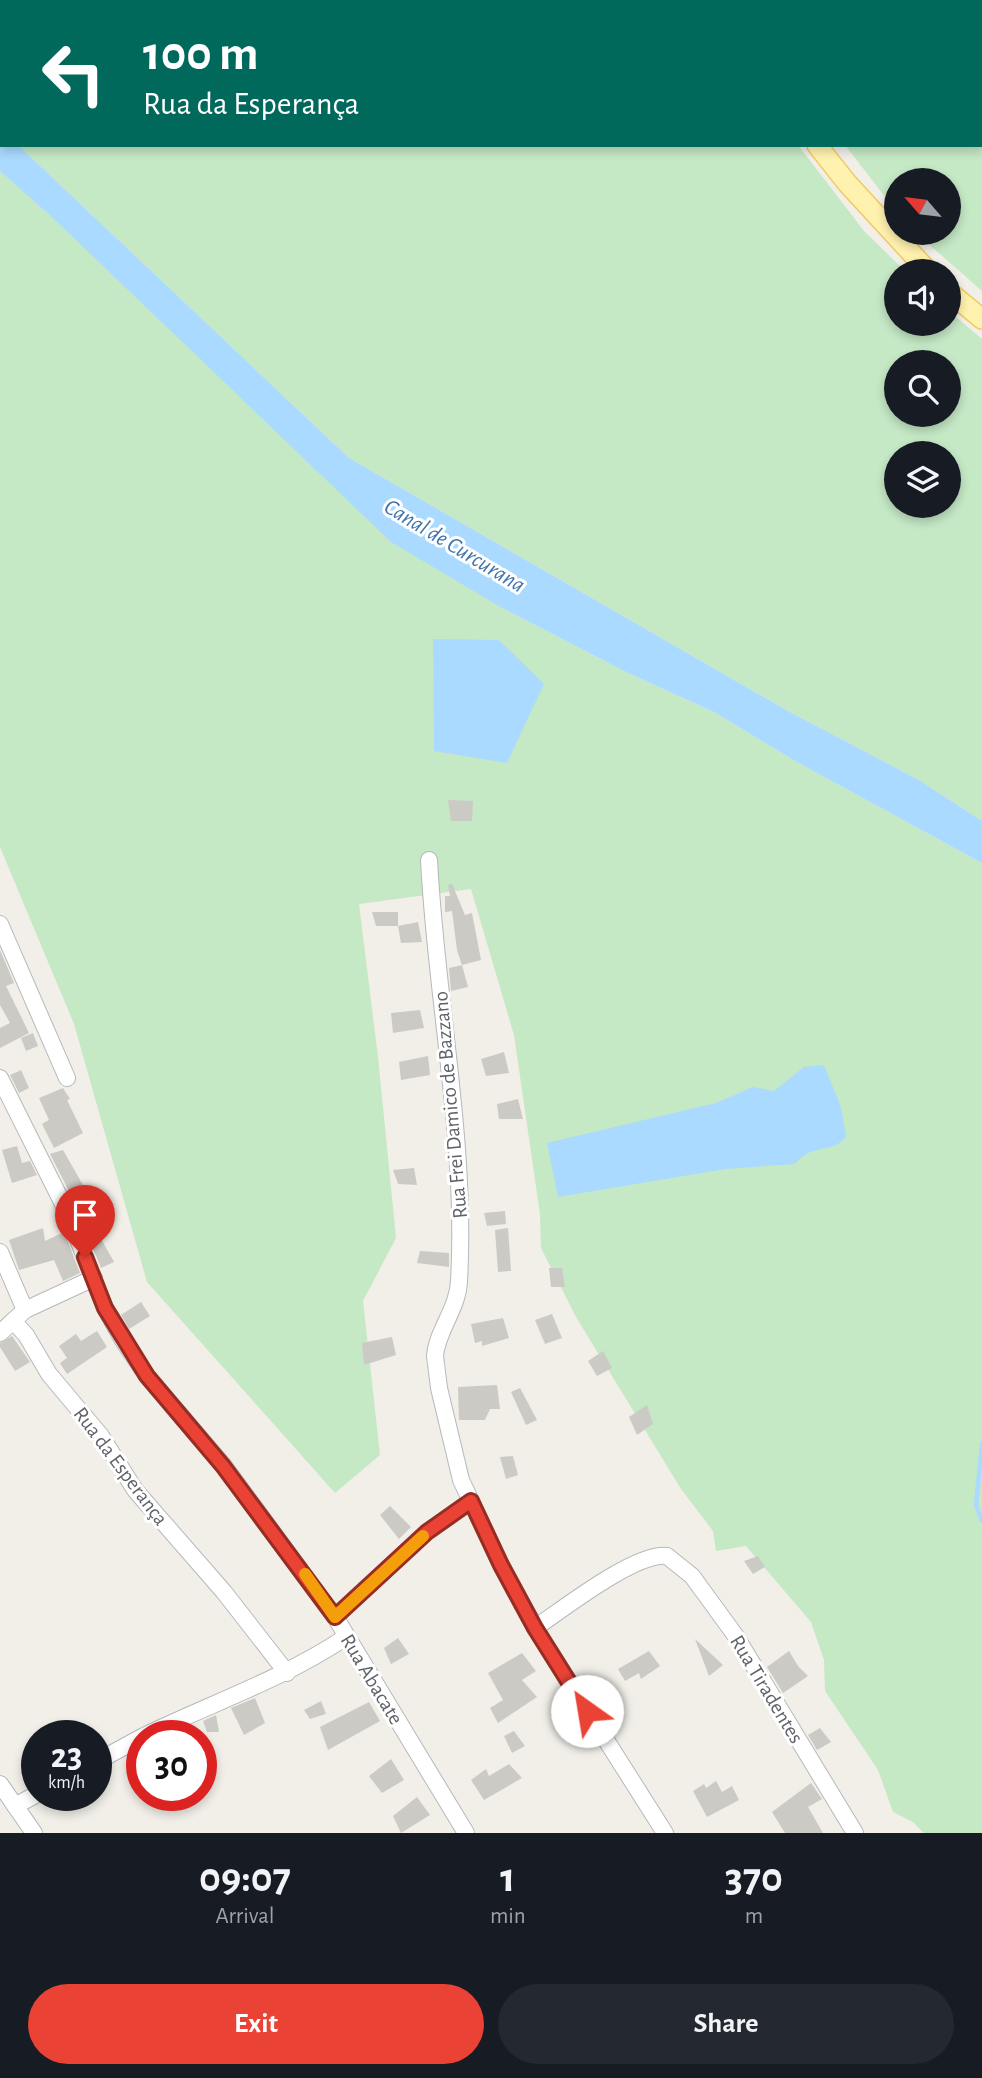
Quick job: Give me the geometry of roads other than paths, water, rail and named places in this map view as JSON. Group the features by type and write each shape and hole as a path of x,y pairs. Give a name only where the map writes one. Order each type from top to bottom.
{"main road":[{"path":"819,147 847,183 917,259"},
{"path":"961,302 982,319"}],"street":[{"name":"Rua Frei Damico de Bazzano","path":"429,860 432,928 449,1048 458,1146 461,1225 458,1295 435,1346 435,1356 439,1388 461,1480 501,1565 535,1628 665,1833"},
{"path":"0,924 67,1078"},
{"name":"Rua Abacate","path":"0,1078 68,1214 105,1308 147,1376 223,1466 335,1617 466,1833"},
{"name":"Rua da Esperança","path":"0,1252 26,1335 49,1374 101,1436 135,1490 224,1592 287,1673"},
{"path":"0,1333 19,1316 94,1278"},
{"path":"335,1617 427,1532 471,1501"},
{"name":"Rua Tiradentes","path":"535,1628 622,1571 648,1557 667,1556 692,1577 735,1635 855,1833"},
{"path":"176,1720 287,1673 346,1637"},
{"path":"0,1784 34,1833"},
{"path":"15,1806 21,1803"}],"water":[{"name":"Canal de Curcurana","path":"0,147 20,147 349,458 788,711 919,780 982,821 982,863 795,761 714,712 628,673 504,609 391,542 53,218 0,171"},
{"path":"433,639 499,640 544,684 507,763 434,751"},
{"path":"824,1065 841,1107 846,1137 834,1146 808,1153 795,1164 725,1169 558,1197 547,1143 716,1103 753,1087 774,1091 804,1067"}],"waterway":[{"path":"982,1444 976,1505 982,1521"}]}
